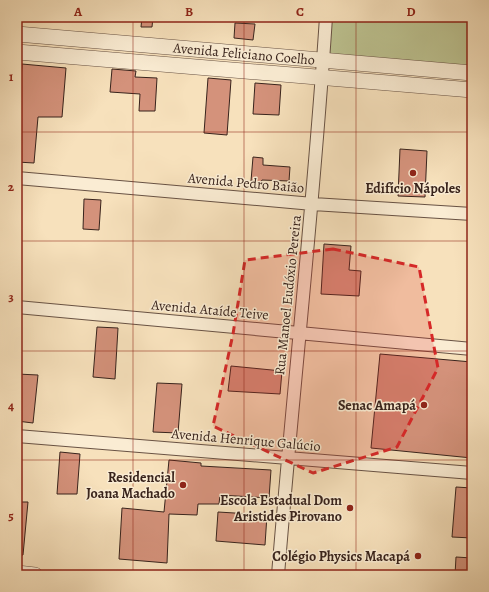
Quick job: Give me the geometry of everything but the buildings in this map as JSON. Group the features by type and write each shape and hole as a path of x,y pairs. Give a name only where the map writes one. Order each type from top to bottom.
{"street":[{"name":"Rua Manoel Eudóxio Pereira","path":"278,575 287,458 313,204 326,17"},
{"name":"Avenida Feliciano Coelho","path":"17,34 472,73"},
{"path":"131,62 133,43"},
{"name":"Avenida Feliciano Coelho","path":"17,52 322,79 472,90"},
{"path":"424,70 424,86"},
{"name":"Avenida Pedro Baião","path":"17,178 313,204 472,214"},
{"name":"Avenida Ataíde Teive","path":"17,307 472,348"},
{"name":"Avenida Henrique Galúcio","path":"17,436 472,473"},
{"path":"17,574 35,575"}],"highlighted area":[{"path":"333,249 419,267 438,368 397,447 313,473 213,426 233,334 245,260"}],"green space":[{"path":"330,17 472,17 472,72 327,60"}],"place":[{"name":"Edifício Nápoles","path":"413,173"},
{"name":"Senac Amapá","path":"424,405"},
{"name":"Residencial Joana Machado","path":"183,485"},
{"name":"Escola Estadual Dom Aristides Pirovano","path":"350,508"},
{"name":"Colégio Physics Macapá","path":"418,556"}]}
